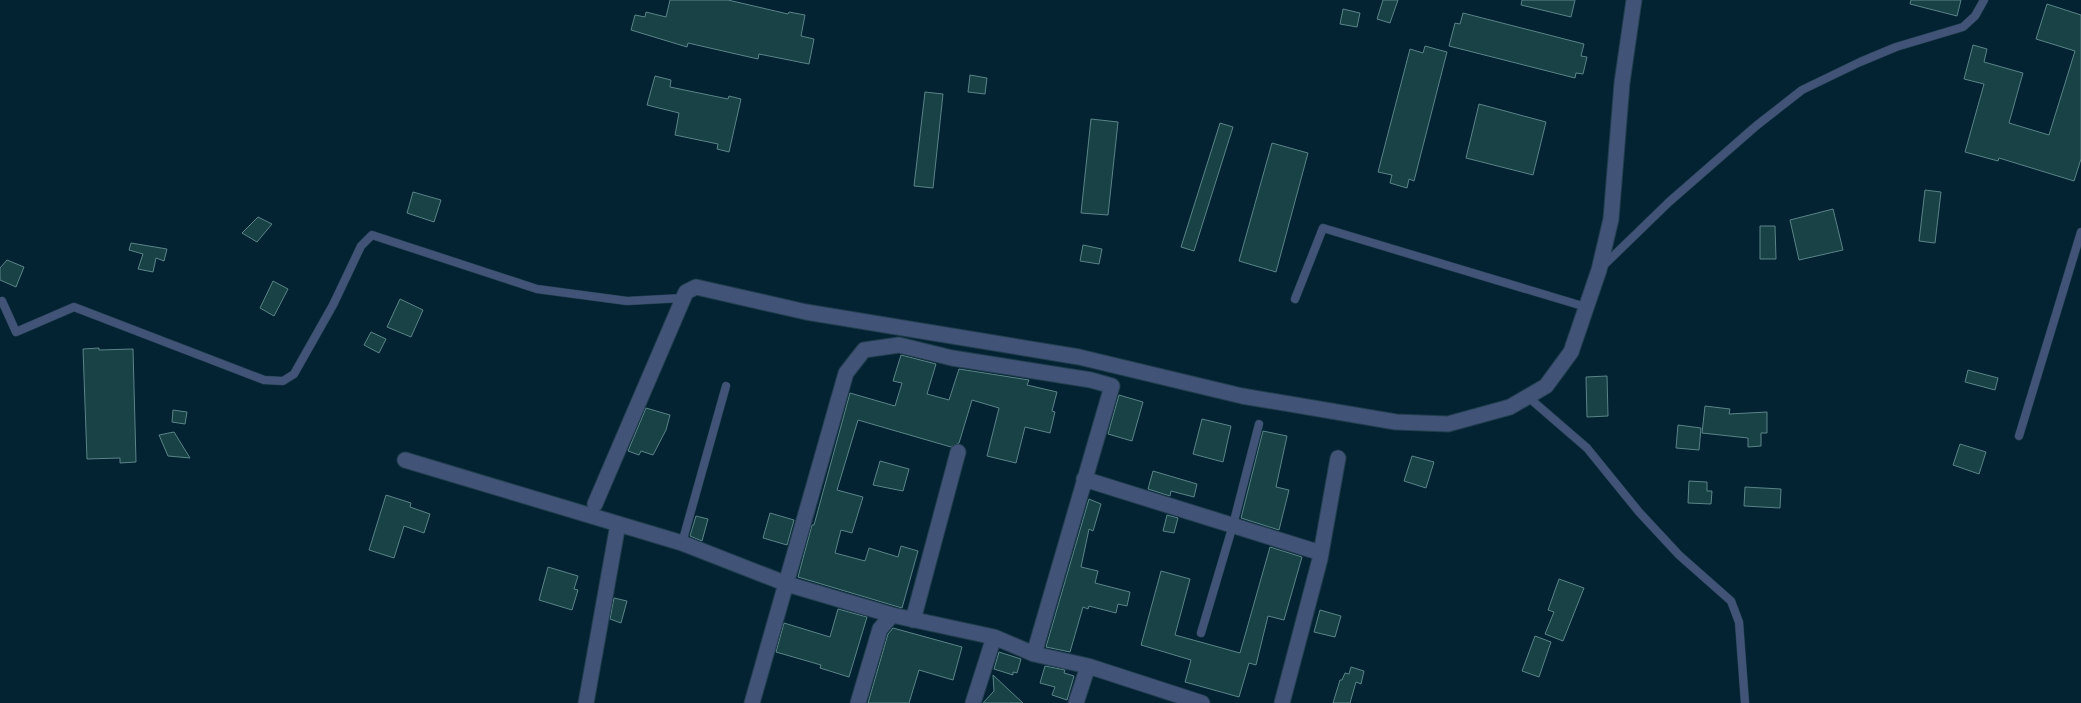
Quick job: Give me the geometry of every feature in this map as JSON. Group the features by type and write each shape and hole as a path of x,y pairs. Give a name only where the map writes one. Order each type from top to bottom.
{"street":[{"path":"595,504 683,298 686,292 696,287 806,312 1079,357 1242,396 1396,422 1448,424 1510,407 1546,386 1571,352 1599,270 1611,219 1622,83 1634,0"},
{"path":"752,703 846,373 864,350 899,345 952,358 1091,380 1112,386 1034,654"},
{"path":"913,620 958,452"},
{"path":"1282,703 1321,553 1338,458"},
{"path":"405,460 682,543 787,584 892,615 994,637 1034,654 1088,666 1186,700 1202,703"},
{"path":"1084,479 1321,553"},
{"path":"586,703 618,524"},
{"path":"858,703 880,629 892,615"},
{"path":"972,703 994,637"},
{"path":"1076,703 1088,666"}],"lane":[{"path":"1599,270 1668,202 1763,120 1802,90 1896,47 1963,27 1975,16 1984,0"},
{"path":"1295,299 1323,228 1586,307"},
{"path":"2019,436 2081,232"},
{"path":"2,301 16,332 74,307 264,380 283,381 294,374 334,305 361,246 372,235 537,289 628,301 683,298"},
{"path":"682,543 726,386"},
{"path":"1528,397 1587,448 1639,512 1679,555 1730,601 1740,622 1745,703"},
{"path":"1201,633 1233,525 1259,424"}],"building":[{"path":"670,0 728,0 788,14 789,12 805,15 801,36 814,39 809,64 759,54 758,59 688,43 687,47 631,30 635,15 645,17 646,12 666,17"},
{"path":"1383,0 1398,0 1390,23 1377,19"},
{"path":"1522,0 1575,0 1571,17 1521,5"},
{"path":"1911,0 1961,0 1957,16 1910,4"},
{"path":"2047,4 2081,15 2081,159 2074,181 1999,158 1998,161 1965,152 1984,84 1964,79 1973,45 1987,49 1984,62 2023,73 2009,123 2049,135 2075,51 2036,39"},
{"path":"1343,9 1360,13 1357,27 1340,24"},
{"path":"1463,13 1584,44 1581,56 1587,57 1583,74 1576,73 1575,78 1449,46 1455,23 1460,24"},
{"path":"1425,46 1447,52 1414,181 1409,179 1407,188 1390,183 1392,175 1378,172 1410,49 1423,53"},
{"path":"970,75 987,78 985,94 968,92"},
{"path":"655,76 671,80 670,87 728,99 729,96 741,99 729,152 717,149 718,144 675,135 679,113 647,105"},
{"path":"925,92 943,94 933,188 914,186"},
{"path":"1479,104 1546,122 1533,175 1466,158"},
{"path":"1091,119 1118,122 1108,215 1081,213"},
{"path":"1220,123 1233,127 1194,251 1181,247"},
{"path":"1272,143 1308,153 1276,272 1239,261"},
{"path":"1925,190 1941,192 1935,243 1919,241"},
{"path":"413,192 441,200 434,222 407,213"},
{"path":"1833,209 1843,250 1799,260 1790,220"},
{"path":"258,217 272,224 257,242 242,233"},
{"path":"1760,226 1775,226 1776,259 1760,259"},
{"path":"131,243 167,249 164,261 156,258 153,272 138,269 143,254 129,250"},
{"path":"1083,245 1102,249 1099,264 1080,261"},
{"path":"7,260 24,267 16,287 0,280 0,268"},
{"path":"273,281 288,289 274,316 260,308"},
{"path":"400,299 423,310 411,337 387,327"},
{"path":"371,332 386,339 379,353 364,345"},
{"path":"99,348 99,350 133,349 136,462 120,463 120,458 87,459 83,349"},
{"path":"901,355 936,364 927,394 949,400 959,369 1029,380 1027,385 1057,392 1052,411 1055,412 1050,433 1025,427 1016,463 987,456 999,408 972,400 959,443 951,447 858,420 837,490 863,497 852,533 841,530 835,553 865,561 869,548 898,557 901,546 918,551 902,608 798,577 850,393 895,406 902,383 893,381"},
{"path":"1968,370 1998,378 1995,390 1965,382"},
{"path":"1607,376 1608,416 1587,417 1586,377"},
{"path":"1119,395 1143,402 1132,441 1108,434"},
{"path":"1705,406 1730,409 1729,414 1767,412 1767,433 1761,433 1761,446 1748,447 1748,438 1702,433"},
{"path":"646,408 670,415 666,430 653,455 641,451 639,455 628,451"},
{"path":"173,410 187,412 185,424 172,422"},
{"path":"1202,419 1231,426 1223,462 1193,454"},
{"path":"1678,425 1701,428 1699,450 1676,448"},
{"path":"1263,431 1287,436 1276,487 1289,490 1279,530 1241,518"},
{"path":"174,432 190,458 168,456 159,435"},
{"path":"1960,444 1986,452 1979,474 1953,465"},
{"path":"1412,456 1434,462 1426,488 1404,481"},
{"path":"880,461 909,469 903,491 873,485"},
{"path":"1153,471 1197,484 1194,497 1171,491 1170,496 1148,489"},
{"path":"1689,481 1707,482 1707,491 1712,491 1711,504 1688,503"},
{"path":"1745,487 1781,489 1780,508 1744,506"},
{"path":"386,495 411,503 410,507 430,514 424,533 404,526 394,558 369,550"},
{"path":"1089,499 1101,504 1093,531 1089,529 1081,567 1098,571 1095,583 1130,592 1127,606 1118,604 1116,613 1089,606 1088,609 1083,607 1070,652 1046,647"},
{"path":"770,513 794,520 787,545 763,538"},
{"path":"1167,515 1178,518 1174,533 1163,531"},
{"path":"696,516 708,519 702,541 690,536"},
{"path":"1270,547 1302,557 1284,620 1268,616 1256,665 1249,663 1239,697 1185,682 1191,660 1141,645 1161,571 1190,579 1175,635 1240,653"},
{"path":"548,567 578,576 574,589 578,590 572,610 539,600"},
{"path":"1559,579 1584,588 1563,641 1545,634 1554,612 1548,610"},
{"path":"614,598 627,601 621,623 610,619"},
{"path":"838,609 867,617 849,677 820,668 821,665 776,652 784,623 830,637"},
{"path":"1320,610 1341,616 1335,637 1314,632"},
{"path":"893,628 962,647 953,680 919,670 909,703 868,703 888,634"},
{"path":"1535,636 1551,642 1539,677 1522,671"},
{"path":"999,652 1021,659 1017,673 1013,672 1013,675 994,669"},
{"path":"1045,666 1065,670 1064,673 1074,676 1067,700 1052,695 1055,687 1040,683"},
{"path":"1351,667 1364,671 1361,684 1356,682 1350,703 1333,703 1340,680 1342,680 1345,673 1349,674"},
{"path":"993,675 1023,703 983,703 994,691"}]}
